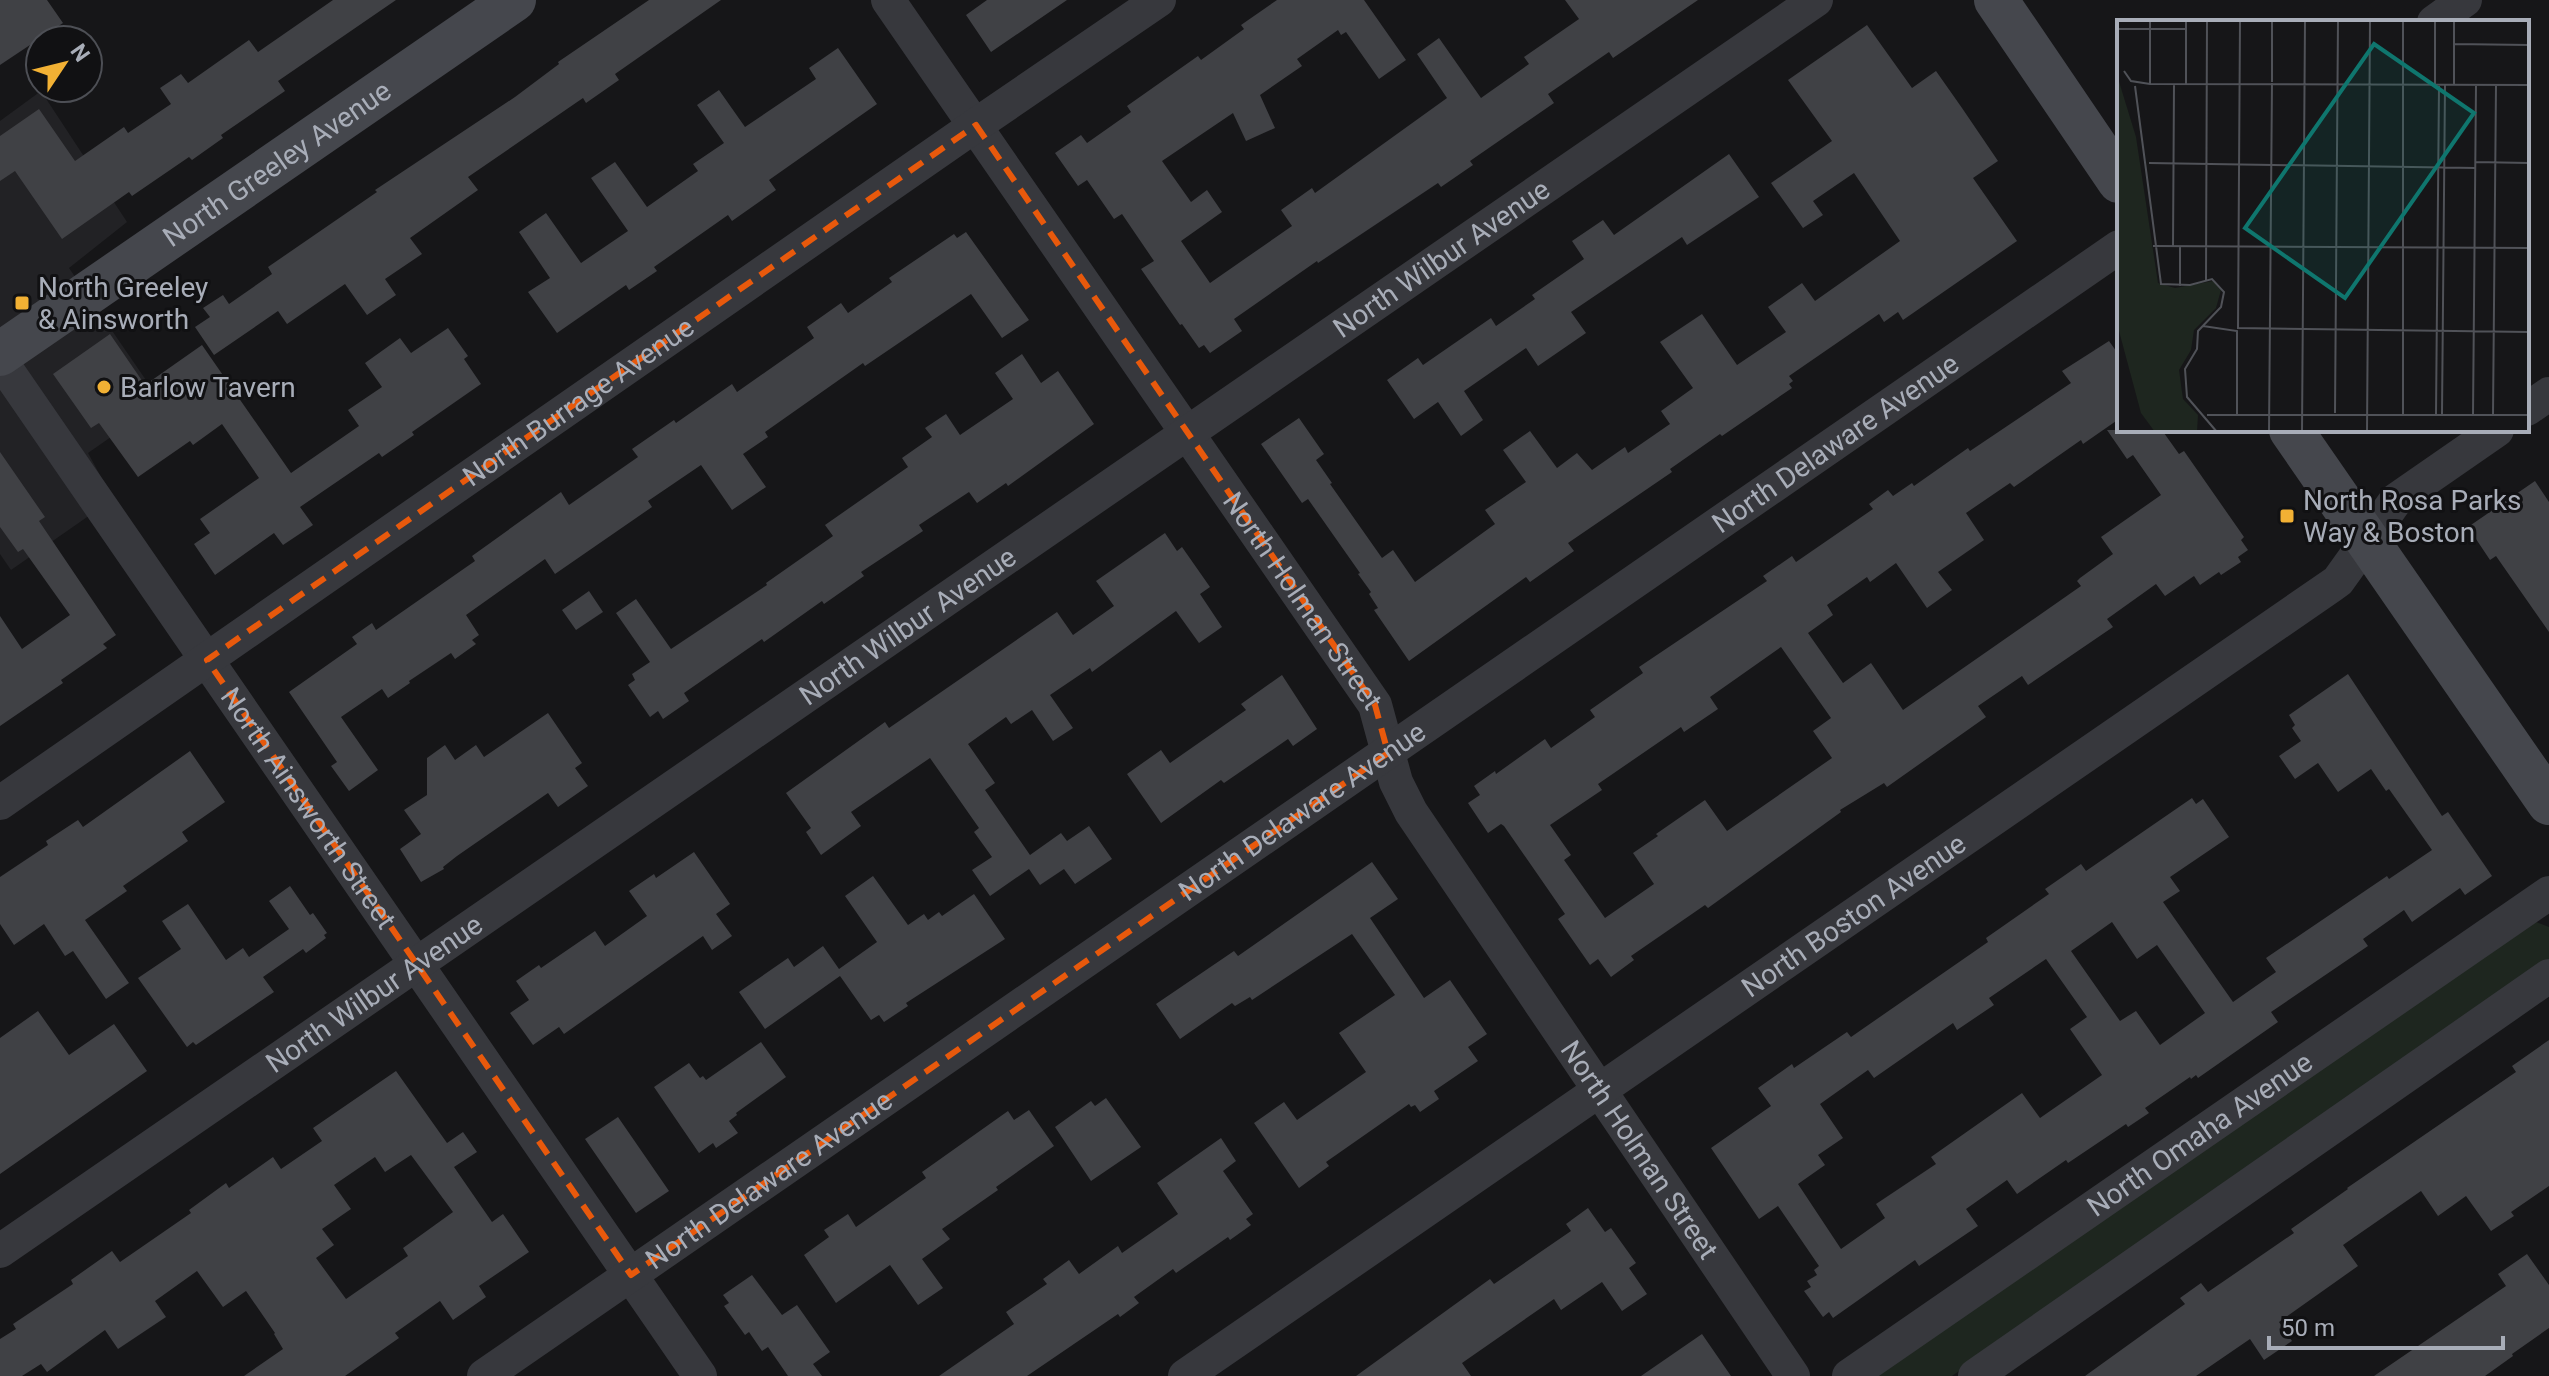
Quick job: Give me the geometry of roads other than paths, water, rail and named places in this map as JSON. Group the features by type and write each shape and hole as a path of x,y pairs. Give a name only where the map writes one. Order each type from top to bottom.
{"main road":[{"name":"North Greeley Avenue","path":"0,357 514,0"},
{"path":"1996,0 2117,178"},
{"path":"2292,432 2549,803"}],"street":[{"name":"North Holman Street","path":"888,0 1375,705 1396,782 1411,812 1793,1376"},
{"name":"North Burrage Avenue","path":"0,803 1159,0"},
{"name":"North Wilbur Avenue","path":"0,1251 1816,0"},
{"path":"2437,20 2465,0"},
{"name":"North Delaware Avenue","path":"484,1376 2117,248"},
{"name":"North Ainsworth Street","path":"0,357 700,1376"},
{"path":"2529,408 2549,394"},
{"name":"North Boston Avenue","path":"1185,1376 2338,581 2396,500 2494,432"},
{"name":"North Omaha Avenue","path":"1849,1376 2549,893"},
{"path":"1975,1376 2549,976"}],"place":[{"name":"North Greeley & Ainsworth","path":"22,303"},
{"name":"Barlow Tavern","path":"104,387"},
{"name":"North Rosa Parks Way & Boston","path":"2287,516"}]}
